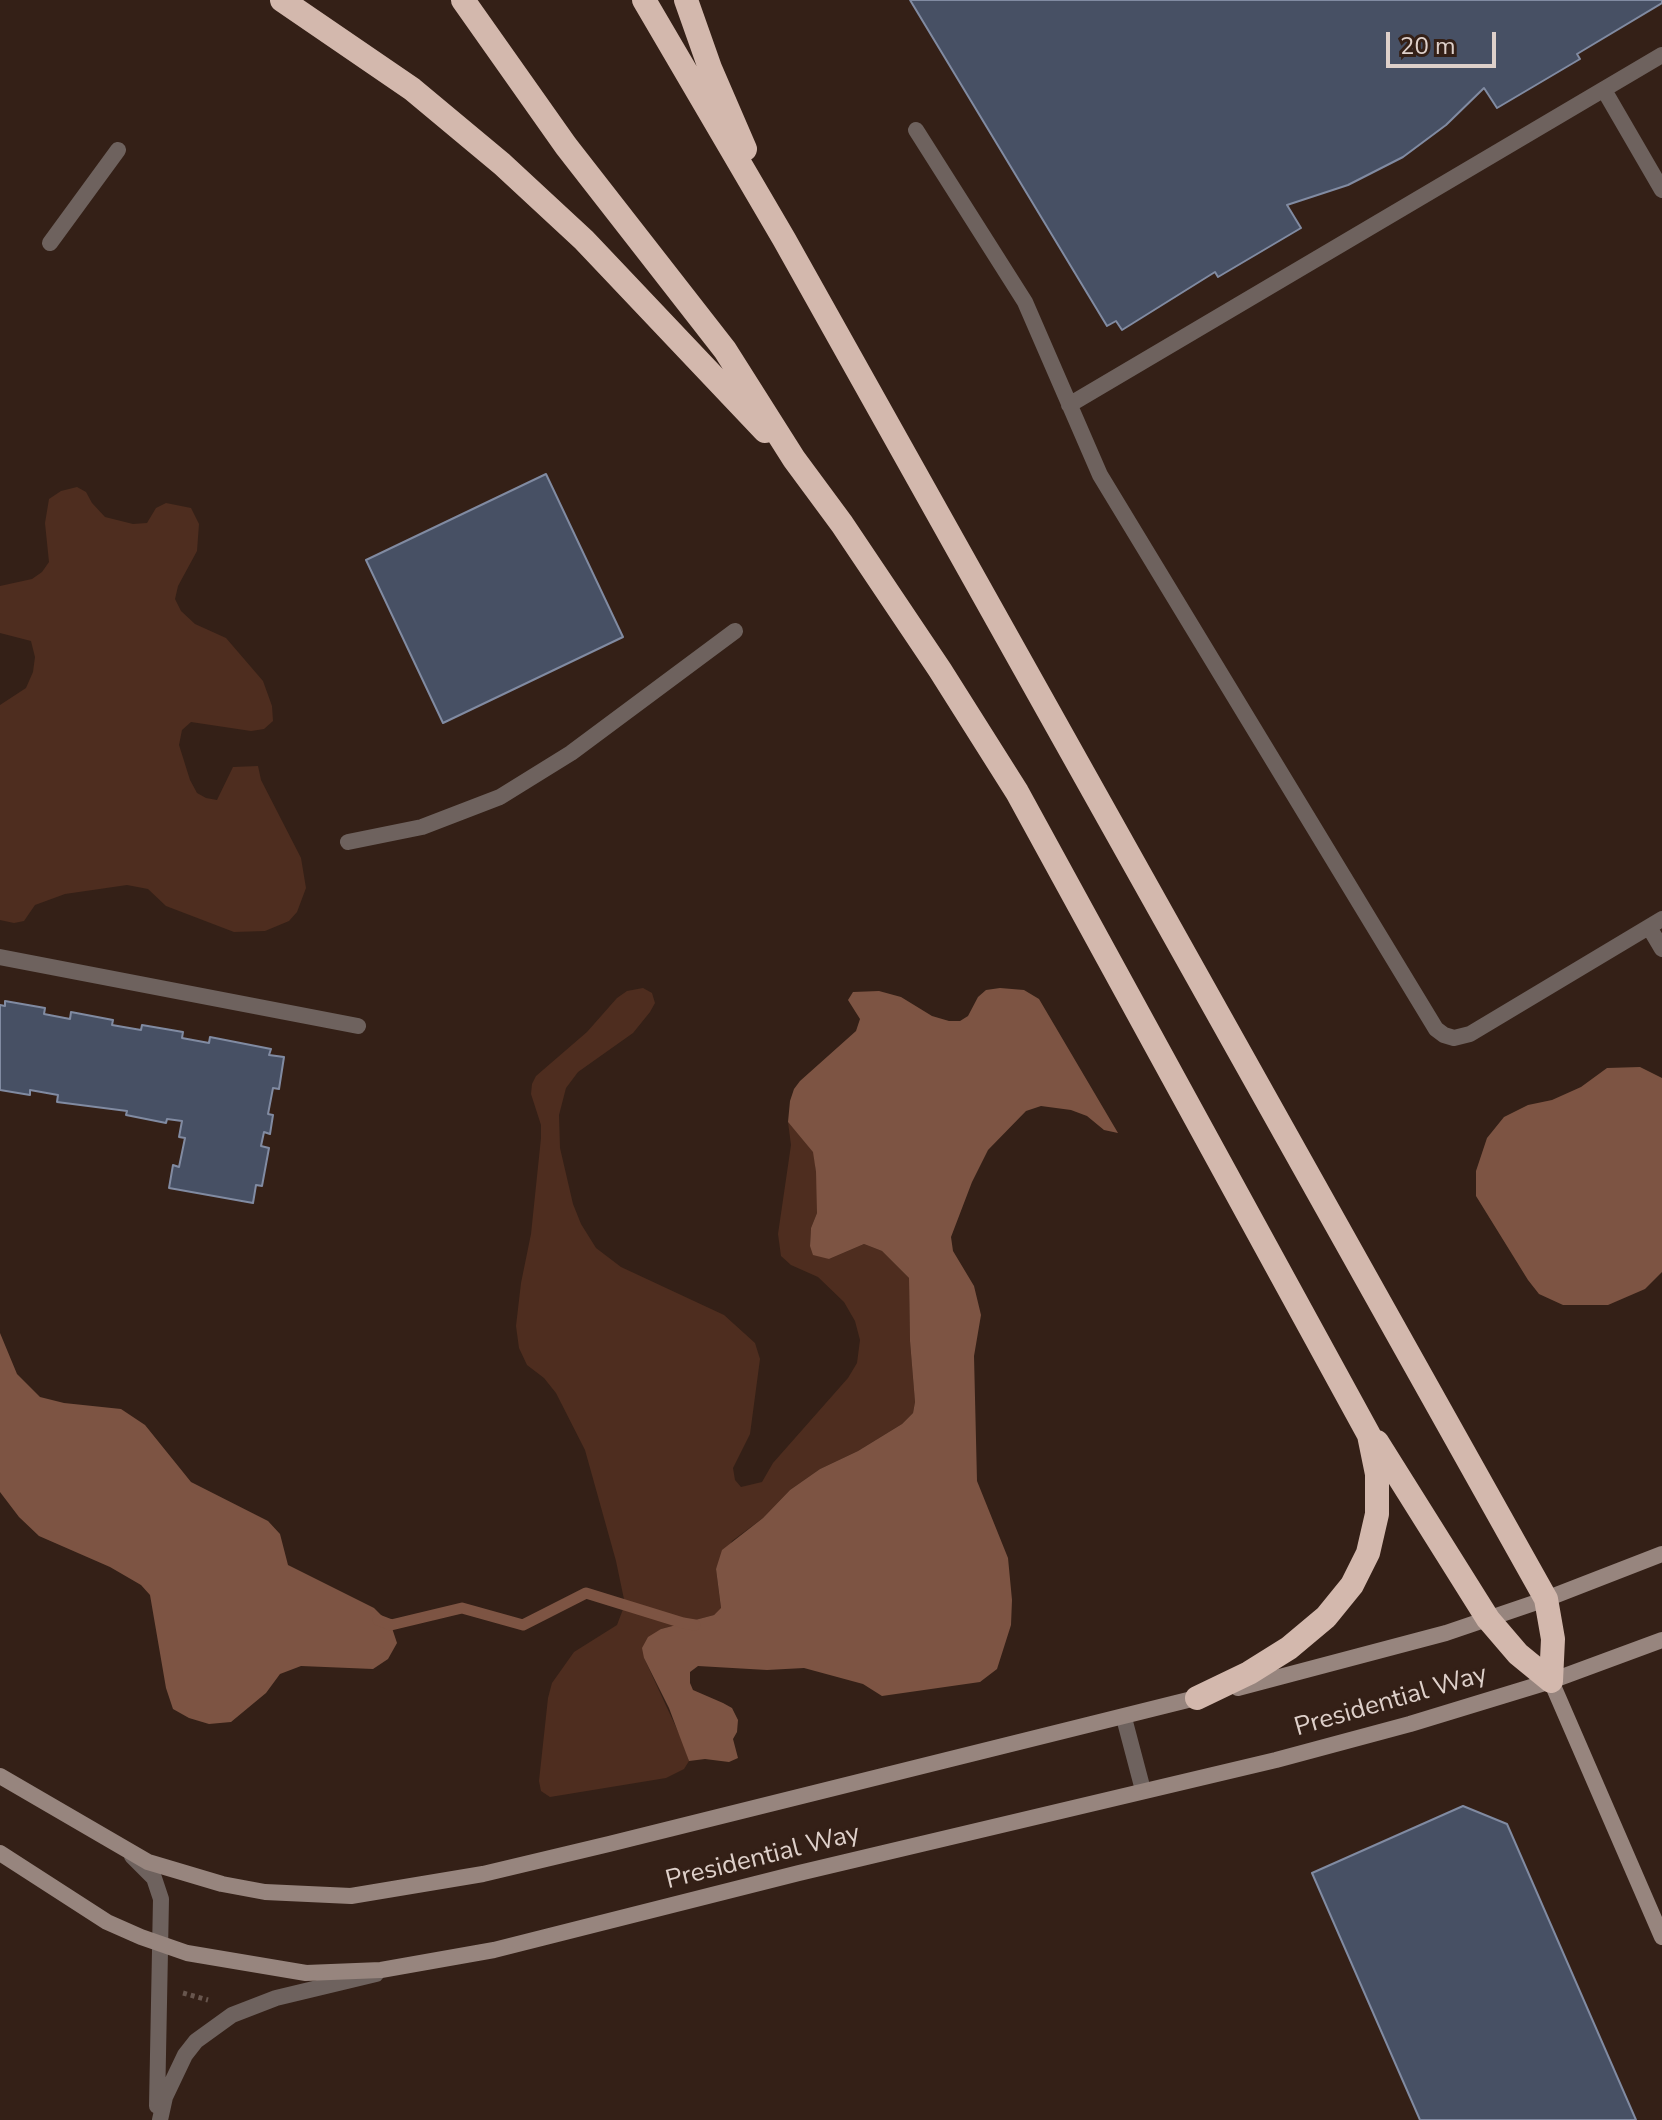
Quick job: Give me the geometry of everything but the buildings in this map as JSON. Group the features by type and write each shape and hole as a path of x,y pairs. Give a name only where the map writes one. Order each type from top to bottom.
{"highway":[{"path":"282,0 412,89 502,164 584,240 731,398 794,459"},
{"path":"463,0 533,100 725,350 794,459 842,524 932,658 1017,792 1359,1415 1488,1619 1518,1654 1551,1681"},
{"path":"644,0 784,239 1546,1599 1553,1639 1551,1681"},
{"path":"686,0 710,68 784,239"},
{"path":"1197,1698 1259,1667 1308,1633 1340,1601 1361,1570 1373,1534 1378,1494 1374,1455 1359,1415"}],"street":[{"path":"1069,405 1662,55"},
{"path":"1604,90 1662,190"},
{"path":"916,130 1025,302 1100,475 1424,1011 1440,1032 1454,1038 1470,1034 1655,923 1662,949"},
{"path":"50,243 118,150"},
{"path":"348,842 422,827 500,797 537,777 735,631"},
{"path":"0,957 358,1026"},
{"name":"Presidential Way","path":"0,1776 148,1862 170,1869 265,1892 351,1896 384,1892 483,1874 609,1844 1124,1718 1396,1647 1546,1599 1662,1554"},
{"name":"Presidential Way","path":"0,1853 107,1922 160,1944 219,1960 306,1973 408,1966 494,1950 1306,1752 1551,1681 1662,1640"},
{"path":"1551,1681 1662,1937"},
{"path":"1124,1718 1143,1790"},
{"path":"112,1841 132,1855 154,1878 159,1889 159,2120"},
{"path":"159,2120 165,2097 185,2055 196,2041 232,2015 276,1998 408,1966"}],"path":[{"path":"172,1990 216,2003"}],"shaded area":[{"path":"77,487 86,492 105,517 133,524 147,523 156,508 166,503 191,508 199,524 197,551 178,586 175,599 181,611 195,624 226,638 263,681 272,706 273,721 264,729 251,731 191,722 182,730 179,745 190,780 197,793 206,798 217,800 233,767 258,766 261,780 301,858 306,888 297,912 289,921 265,931 234,932 166,906 148,889 127,885 65,894 35,905 24,921 14,923 0,920 0,705 26,688 35,657 31,641 0,633 0,586 32,579 42,572 49,562 45,523 49,499 61,491"},
{"path":"643,988 652,993 655,1003 650,1012 633,1033 578,1072 566,1088 559,1115 560,1148 573,1204 596,1248 621,1267 724,1315 755,1343 760,1359 750,1434 733,1468 735,1480 741,1487 762,1482 773,1463 848,1378 857,1363 860,1340 855,1321 844,1302 818,1277 791,1265 781,1256 778,1234 791,1145 788,1122 814,1152 818,1192 810,1246 829,1259 864,1244 882,1251 909,1278 915,1402 913,1413 902,1424 858,1451 820,1469 790,1490 763,1518 732,1541 716,1569 721,1609 714,1615 661,1629 644,1658 682,1740 689,1761 684,1769 666,1778 550,1797 541,1791 539,1781 552,1683 574,1652 617,1625 625,1604 585,1450 556,1393 544,1378 527,1365 519,1348 516,1326 531,1234 541,1138 541,1125 531,1094 532,1084 536,1076 587,1032 617,998 627,991"},
{"path":"986,990 1024,990 1039,999 1118,1133 1104,1130 1087,1116 1071,1110 1041,1106 1026,1111 988,1150 951,1237 953,1251 974,1286 981,1315 974,1356 977,1481 1008,1558 1011,1625 997,1669 980,1682 882,1696 863,1684 804,1668 767,1670 698,1666 690,1672 693,1690 732,1708 738,1720 733,1739 738,1758 729,1762 689,1761 669,1708 644,1658 642,1648 648,1637 661,1629 714,1615 721,1608 716,1569 722,1550 763,1518 790,1490 820,1469 858,1451 902,1424 913,1413 915,1402 909,1278 882,1251 864,1244 829,1259 813,1255 810,1246 811,1228 817,1213 816,1172 813,1152 788,1122 794,1089 856,1031 860,1019 848,1000 853,992 879,991 901,997 932,1016 960,1021 968,1016 978,997"},
{"path":"1640,1067 1662,1078 1662,1272 1645,1289 1608,1305 1563,1305 1539,1294 1528,1280 1476,1196 1476,1171 1487,1138 1504,1117 1528,1105 1552,1100 1581,1087 1607,1068"},
{"path":"0,1333 17,1374 40,1397 64,1403 121,1409 145,1425 191,1482 268,1521 280,1534 288,1565 374,1608 391,1625 397,1643 388,1659 373,1669 301,1666 280,1674 266,1693 231,1722 209,1724 173,1709 166,1688 150,1595 141,1585 110,1567 39,1536 0,1492"}],"waterway":[{"path":"378,1620 391,1625 462,1608 523,1625 586,1593 695,1625"}]}
